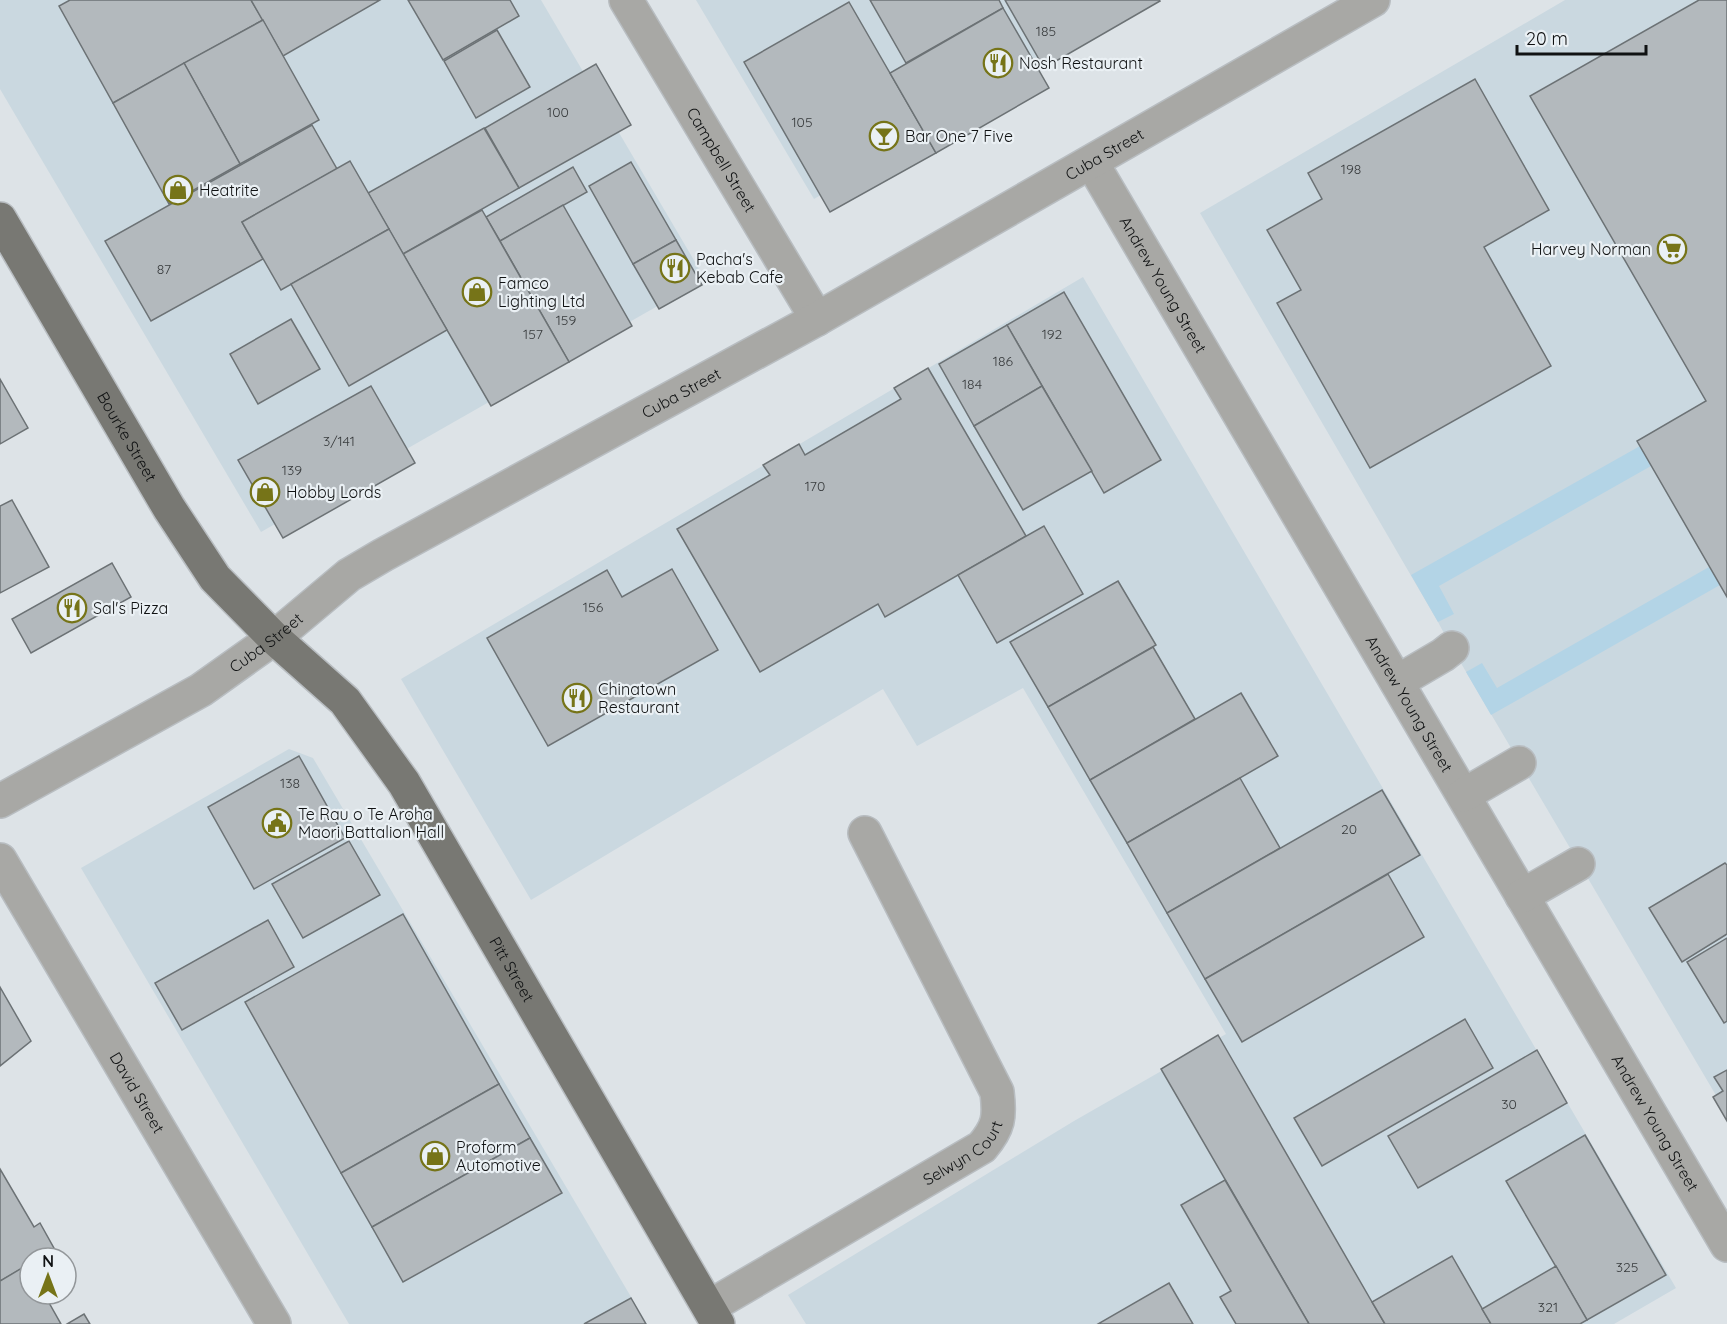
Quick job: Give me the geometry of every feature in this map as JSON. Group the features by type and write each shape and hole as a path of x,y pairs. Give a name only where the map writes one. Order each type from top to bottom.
{"main road":[{"name":"Bourke Street","path":"0,219 169,508 214,578 274,638"},
{"name":"Pitt Street","path":"274,638 345,701 404,783 713,1316"}],"street":[{"name":"Campbell Street","path":"626,0 817,319"},
{"name":"Cuba Street","path":"0,801 201,690 274,638 349,575 383,555 817,319 1373,0"},
{"name":"Andrew Young Street","path":"1092,163 1727,1245"},
{"path":"1397,682 1452,648"},
{"path":"1464,795 1519,764"},
{"name":"Selwyn Court","path":"713,1316 982,1147 994,1133 999,1114 997,1092 865,833"},
{"name":"David Street","path":"0,860 274,1324"},
{"path":"1522,896 1578,864"}],"shaded area":[{"path":"0,0 541,0 705,279 261,532 0,89"},
{"path":"696,0 1153,0 814,199"},
{"path":"1565,0 1727,0 1727,1114 1452,648 1200,213"},
{"path":"1083,277 1676,1288 1614,1324 806,1324 788,1295 1074,1121 1226,1034 1023,688 917,746 883,689 531,900 401,679"},
{"path":"1640,446 1651,466 1439,586 1454,614 1438,622 1411,575"},
{"path":"1709,567 1720,585 1491,715 1466,672 1482,663 1497,688"},
{"path":"289,749 313,758 647,1324 349,1324 81,868"}],"building":[{"path":"70,0 251,0 263,20 113,103 59,6"},
{"path":"251,0 380,0 283,56"},
{"path":"408,0 510,0 519,16 443,60"},
{"path":"870,0 999,0 1003,8 906,63"},
{"path":"1005,0 1159,0 1160,1 1044,68"},
{"name":"Harvey Norman","path":"1699,0 1727,0 1727,597 1637,441 1706,401 1530,96"},
{"path":"849,2 936,153 830,212 744,62"},
{"path":"1003,8 1049,88 936,153 890,73"},
{"path":"263,20 319,120 240,164 184,63"},
{"path":"497,30 530,87 476,118 444,61"},
{"path":"184,63 240,164 169,204 113,103"},
{"path":"596,64 631,125 519,188 485,128"},
{"path":"1475,79 1549,210 1484,247 1551,366 1370,468 1277,303 1301,290 1267,230 1322,199 1308,173"},
{"path":"312,125 337,169 242,222 263,259 151,321 105,241"},
{"path":"484,128 519,188 403,254 368,193"},
{"path":"350,161 389,229 281,290 242,222"},
{"path":"631,162 676,240 633,264 589,186"},
{"path":"573,167 587,192 500,241 486,217"},
{"path":"563,205 632,326 569,362 500,241"},
{"name":"Famco Lighting Ltd","path":"482,210 569,362 491,406 403,254"},
{"path":"389,229 447,330 349,386 291,284"},
{"path":"676,240 702,285 659,309 633,264"},
{"path":"1064,292 1161,460 1104,493 1007,325"},
{"path":"291,319 320,369 258,404 230,354"},
{"path":"1007,325 1042,386 974,426 939,364"},
{"path":"928,368 1026,536 885,617 878,604 760,672 677,529 770,475 763,465 799,444 805,455 901,399 894,388"},
{"path":"0,379 28,428 0,444"},
{"path":"371,386 415,463 283,538 238,460"},
{"path":"1042,386 1092,471 1023,510 974,426"},
{"path":"12,500 49,567 0,593 0,506"},
{"path":"1044,526 1083,594 997,643 958,575"},
{"name":"Sal's Pizza","path":"112,563 131,597 31,653 12,619"},
{"name":"Chinatown Restaurant","path":"672,569 718,650 548,746 487,638 607,570 622,597"},
{"path":"1118,581 1156,645 1048,707 1010,642"},
{"path":"1153,647 1195,719 1090,780 1048,707"},
{"path":"1241,693 1278,756 1127,843 1090,780"},
{"name":"Te Rau o Te Aroha Maori Battalion Hall","path":"299,756 345,838 254,889 208,807"},
{"path":"1240,778 1280,848 1167,913 1127,843"},
{"path":"1382,790 1420,855 1205,979 1167,913"},
{"path":"349,841 380,895 303,938 272,884"},
{"path":"1725,863 1727,865 1727,934 1682,962 1649,908"},
{"path":"1388,874 1424,937 1242,1042 1205,979"},
{"path":"403,914 499,1084 341,1173 245,1002"},
{"path":"268,920 294,967 182,1030 155,983"},
{"path":"1727,938 1727,1021 1724,1023 1687,962"},
{"path":"0,987 31,1041 0,1066"},
{"path":"1465,1019 1493,1068 1322,1166 1294,1118"},
{"path":"1218,1035 1385,1324 1309,1324 1161,1069"},
{"path":"1537,1050 1567,1103 1418,1188 1388,1136"},
{"path":"1727,1070 1727,1121 1713,1097 1723,1091 1714,1077"},
{"name":"Proform Automotive","path":"499,1084 530,1138 372,1227 341,1173"},
{"path":"1585,1135 1666,1275 1587,1320 1506,1181"},
{"path":"530,1138 562,1193 403,1282 372,1227"},
{"path":"0,1169 34,1227 40,1223 53,1246 18,1246 18,1271 0,1281"},
{"path":"1225,1180 1309,1324 1236,1324 1220,1297 1231,1291 1181,1205"},
{"path":"1452,1256 1491,1324 1385,1324 1372,1302"},
{"path":"1556,1266 1587,1320 1580,1324 1491,1324 1482,1309"},
{"path":"18,1270 18,1306 51,1306 61,1324 0,1324 0,1281"},
{"path":"1169,1283 1193,1324 1098,1324"},
{"path":"631,1298 646,1324 584,1324"},
{"path":"84,1314 90,1324 67,1324"}],"place":[{"name":"Nosh Restaurant","path":"998,63"},
{"name":"Bar One 7 Five","path":"884,136"},
{"name":"Heatrite","path":"178,190"},
{"name":"Harvey Norman","path":"1672,249"},
{"name":"Pacha's Kebab Cafe","path":"675,268"},
{"name":"Famco Lighting Ltd","path":"477,292"},
{"name":"Hobby Lords","path":"265,492"},
{"name":"Sal's Pizza","path":"72,608"},
{"name":"Chinatown Restaurant","path":"577,698"},
{"name":"Te Rau o Te Aroha Maori Battalion Hall","path":"277,823"},
{"name":"Proform Automotive","path":"435,1156"}]}
